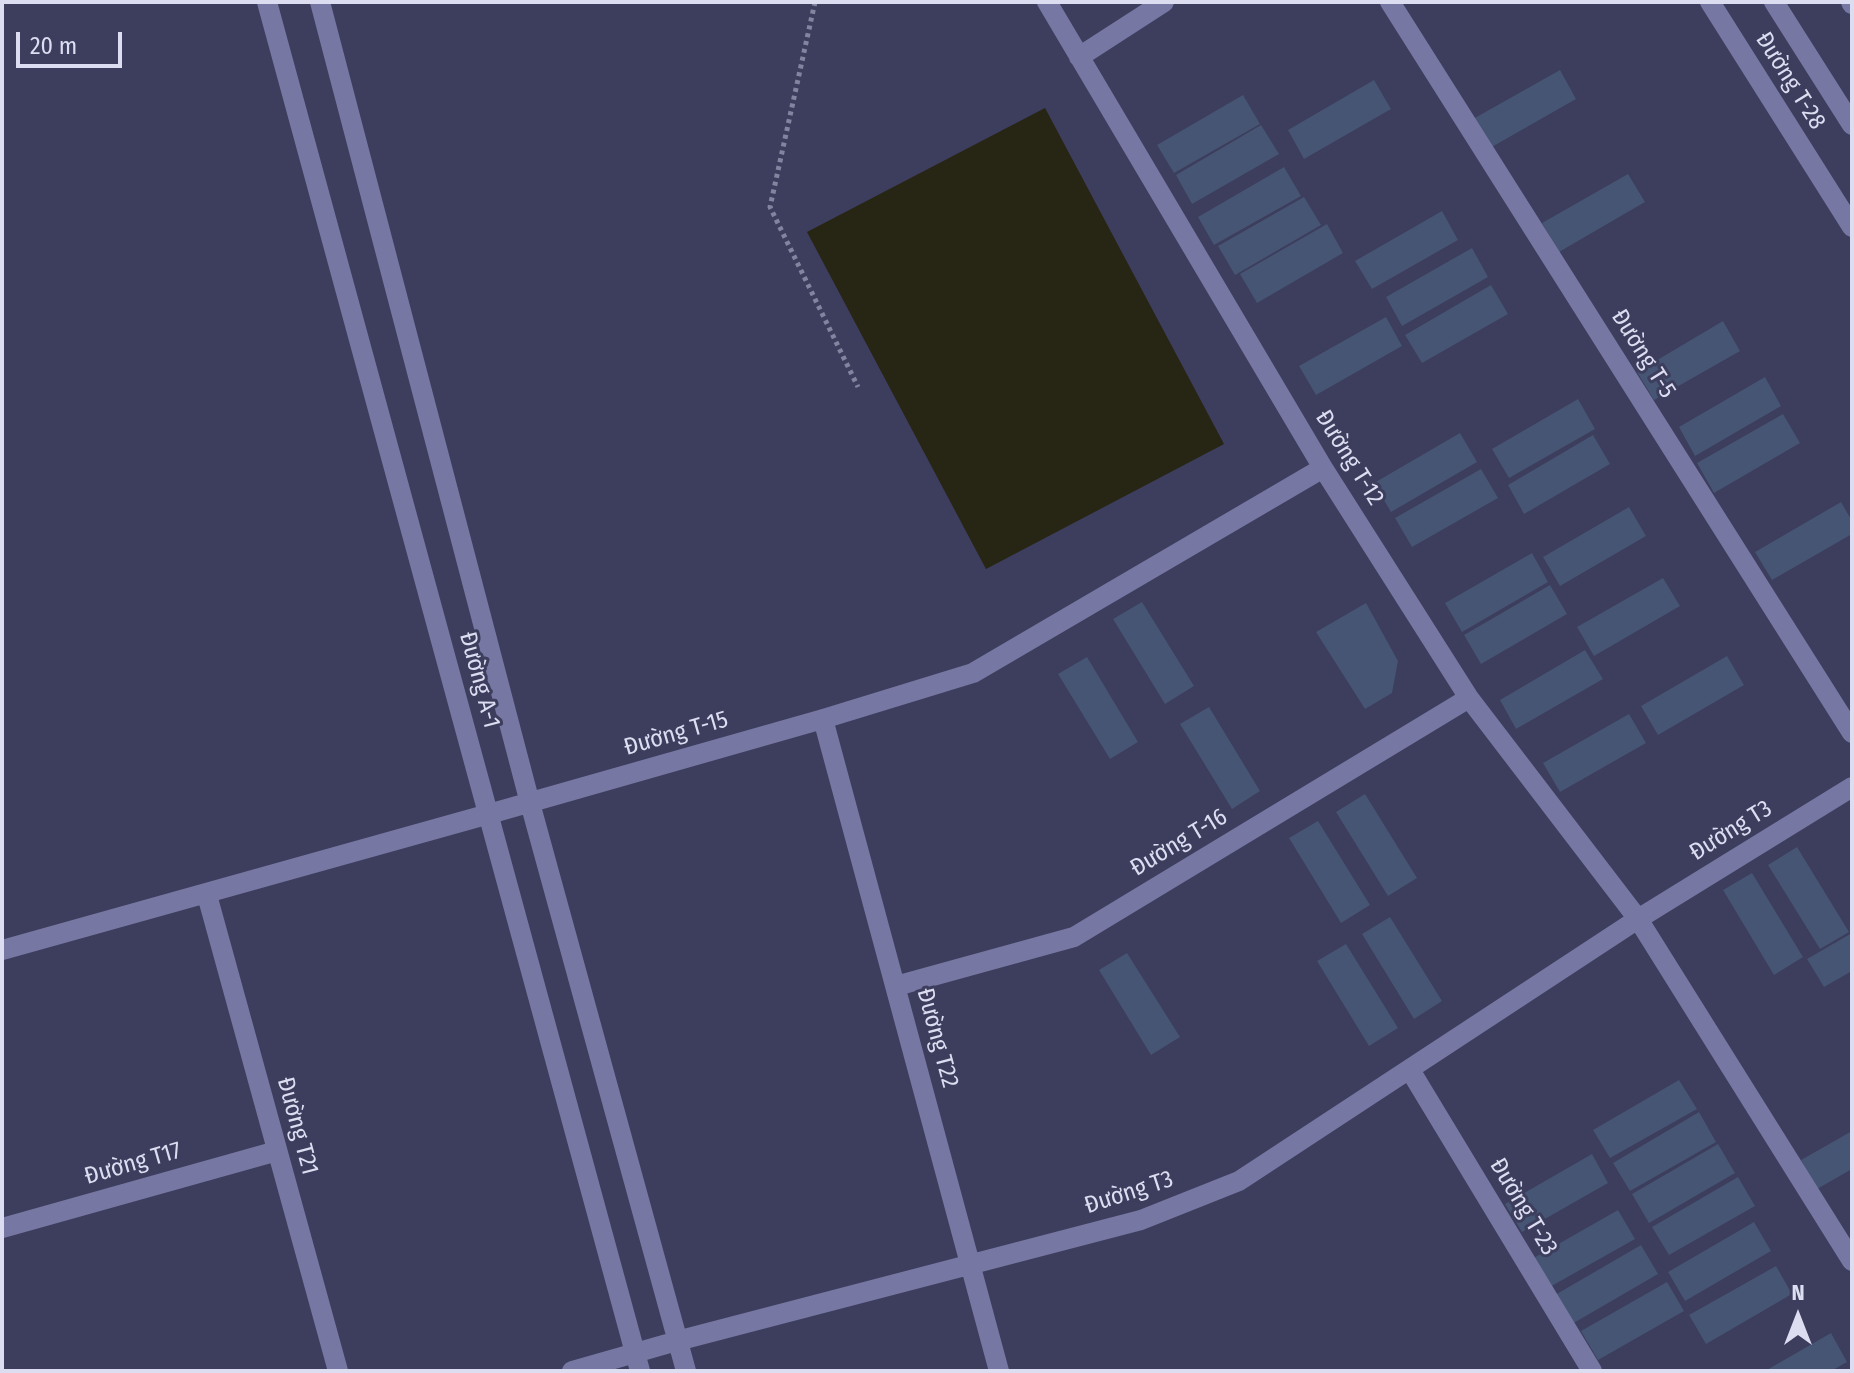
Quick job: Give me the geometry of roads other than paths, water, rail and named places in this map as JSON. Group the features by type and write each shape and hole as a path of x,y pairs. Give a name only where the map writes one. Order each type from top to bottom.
{"street":[{"name":"Đường A-1","path":"267,2 638,1362"},
{"name":"Đường A-1","path":"320,2 530,803 686,1371"},
{"name":"Đường T-12","path":"1047,2 1323,468 1469,698 1638,919"},
{"path":"1079,57 1164,2"},
{"name":"Đường T-5","path":"1390,2 1852,733"},
{"name":"Đường T-28","path":"1710,2 1852,227"},
{"path":"1774,2 1852,125"},
{"name":"Đường T-15","path":"2,950 530,803 973,673 1323,468"},
{"name":"Đường T-16","path":"896,986 1074,937 1469,698"},
{"name":"Đường T22","path":"823,719 999,1371"},
{"name":"Đường T3","path":"572,1371 638,1362 677,1341 1141,1220 1239,1181 1638,919 1852,787"},
{"name":"Đường T21","path":"207,895 338,1371"},
{"path":"1638,919 1852,1261"},
{"name":"Đường T-23","path":"1410,1070 1592,1371"},
{"name":"Đường T17","path":"2,1228 277,1151"}]}
